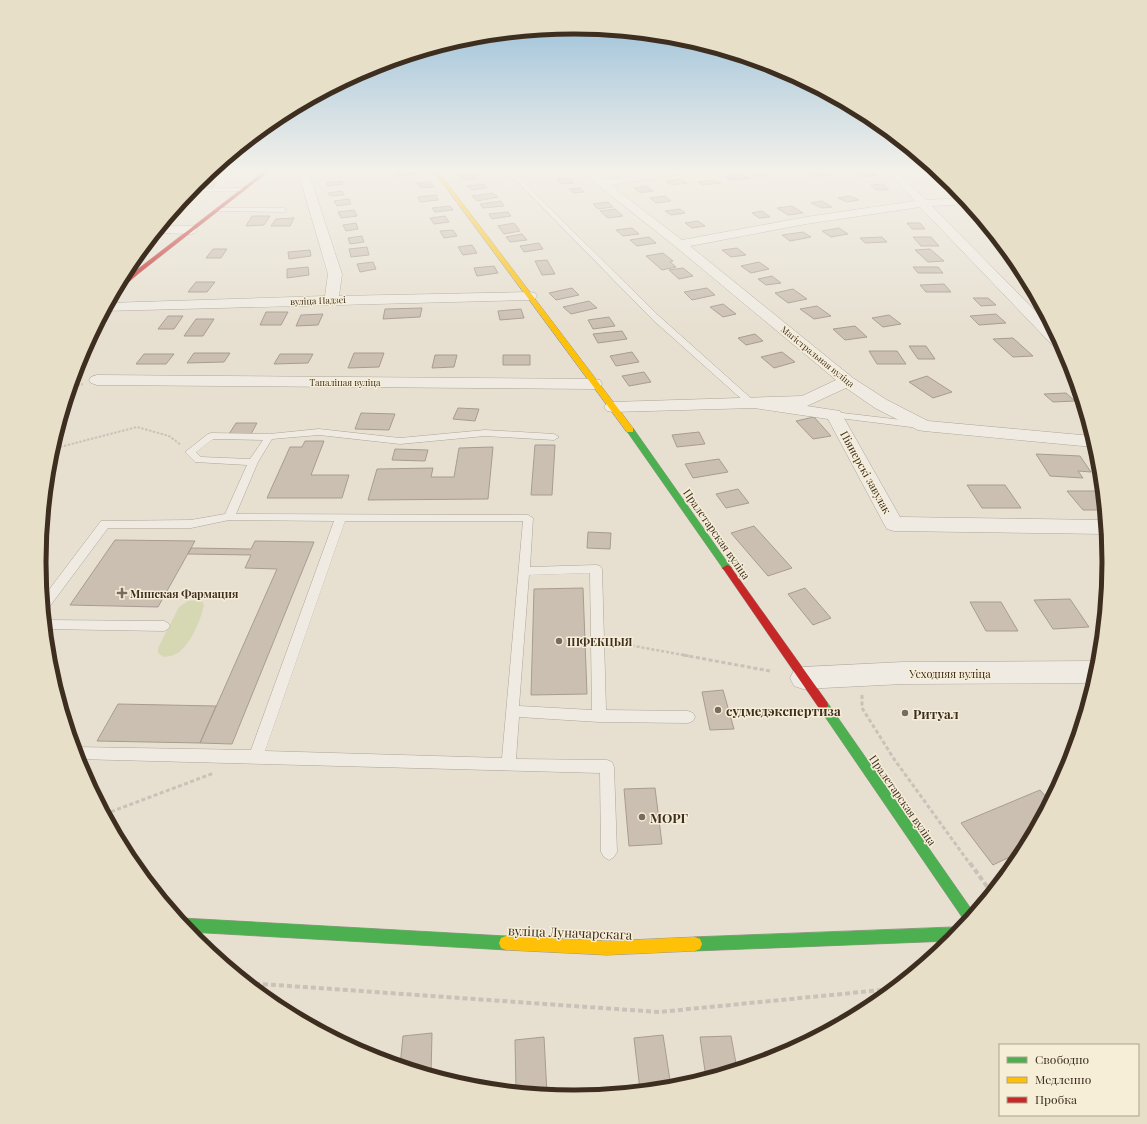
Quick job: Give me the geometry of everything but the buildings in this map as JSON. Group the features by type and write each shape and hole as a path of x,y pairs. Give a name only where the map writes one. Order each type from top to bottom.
{"street":[{"path":"133,271 200,223"},
{"path":"319,223 335,274 331,300"},
{"name":"Пралетарская вуліца","path":"475,223 594,384 613,407 967,913"},
{"name":"Магістральная вуліца","path":"654,223 847,381 881,404 924,426 1087,441"},
{"path":"680,244 789,223"},
{"path":"944,223 1050,334"},
{"path":"164,230 191,230"},
{"name":"вуліца Надзеі","path":"111,307 530,296"},
{"name":"Тапаліная вуліца","path":"97,380 594,384"},
{"path":"613,407 805,401 847,381"},
{"path":"750,402 834,415"},
{"name":"Піянерскі завулак","path":"834,415 894,524 1100,527"},
{"name":"Усходняя вуліца","path":"803,678 903,673 1090,672"},
{"name":"вуліца Луначарскага","path":"191,926 607,948 948,934"}],"lane":[{"path":"561,223 656,318 750,402"},
{"path":"834,415 924,426"},
{"path":"253,462 198,460 190,452 211,436 269,437 318,432 400,441 485,434 554,437"},
{"path":"229,517 253,462 269,437"},
{"path":"47,601 105,524 192,524 229,517 528,518 508,765"},
{"path":"256,757 341,517"},
{"path":"524,571 596,569 599,716"},
{"path":"49,624 164,626"},
{"path":"512,711 599,716 688,717"},
{"path":"82,753 508,765 607,766 609,852"}],"path":[{"path":"58,447 137,428 169,436 190,452"},
{"path":"598,639 770,672"},
{"path":"862,691 862,708 894,759 988,888"},
{"path":"109,813 220,770"},
{"path":"256,984 659,1012 882,990"}],"green space":[{"path":"201,600 204,605 200,618 186,645 173,655 164,657 158,653 158,648 179,607 188,601"}],"traffic: fast":[{"path":"630,430 727,568"},
{"path":"823,705 967,913"},
{"path":"191,926 506,943"},
{"path":"695,944 948,934"}],"traffic: slow":[{"path":"475,223 630,430"},
{"path":"506,943 607,948 695,944"}],"traffic: jam":[{"path":"126,281 200,223"},
{"path":"727,568 823,705"}],"place":[{"name":"Минская Фармация","path":"122,593"},
{"name":"ІНФЕКЦЫЯ","path":"559,641"},
{"name":"судмедэкспертиза","path":"718,710"},
{"name":"Ритуал","path":"905,713"},
{"name":"МОРГ","path":"642,817"}]}
